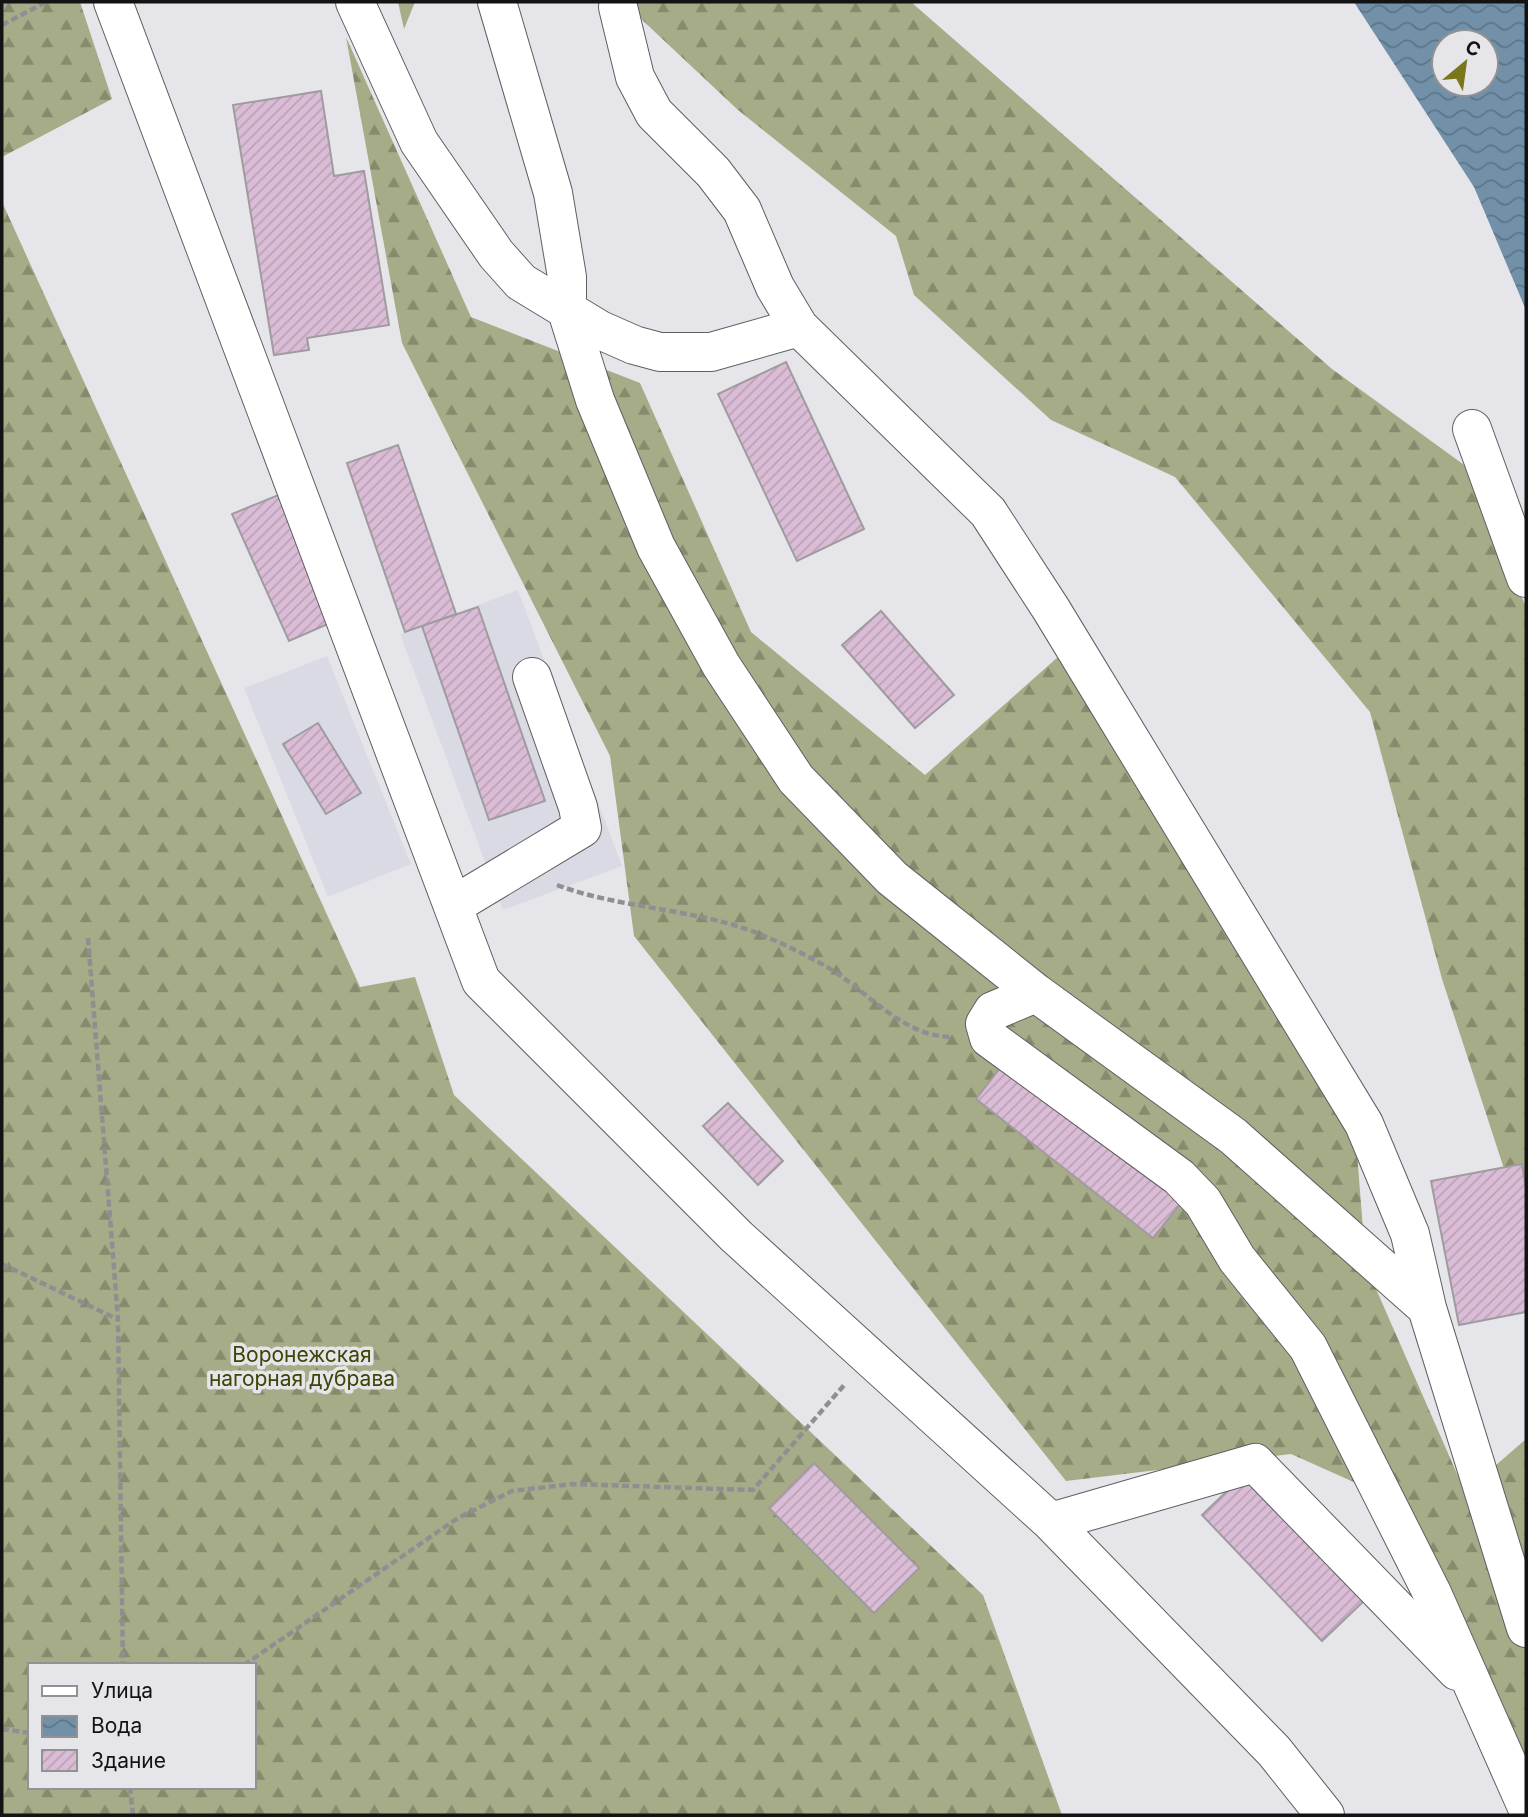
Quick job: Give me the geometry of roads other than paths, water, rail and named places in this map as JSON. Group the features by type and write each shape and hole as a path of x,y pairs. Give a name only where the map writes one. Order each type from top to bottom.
{"street":[{"path":"113,2 481,981 736,1236 1051,1522 1274,1751 1325,1815"},
{"path":"354,2 419,142 496,254 521,282 622,340 660,352 711,352 799,327"},
{"path":"497,2 553,193 566,277 567,310 595,400 656,548 721,665 796,779 892,878 1036,993 1233,1136 1427,1308"},
{"path":"618,7 635,77 654,113 713,172 742,210 775,287 799,327 988,512 1051,609 1364,1124 1410,1234 1427,1308 1526,1628"},
{"path":"1472,429 1526,578"},
{"path":"454,905 582,828 578,807 532,677"},
{"path":"1036,993 993,1011 985,1024 989,1038 1179,1177 1203,1202 1237,1259 1308,1347 1432,1593 1526,1805"},
{"path":"1051,1522 1255,1463 1475,1690"}],"water":[{"path":"1354,2 1526,2 1526,310 1474,187"}],"park label":[{"name":"Воронежская нагорная дубрава","path":"302,1367"}]}
